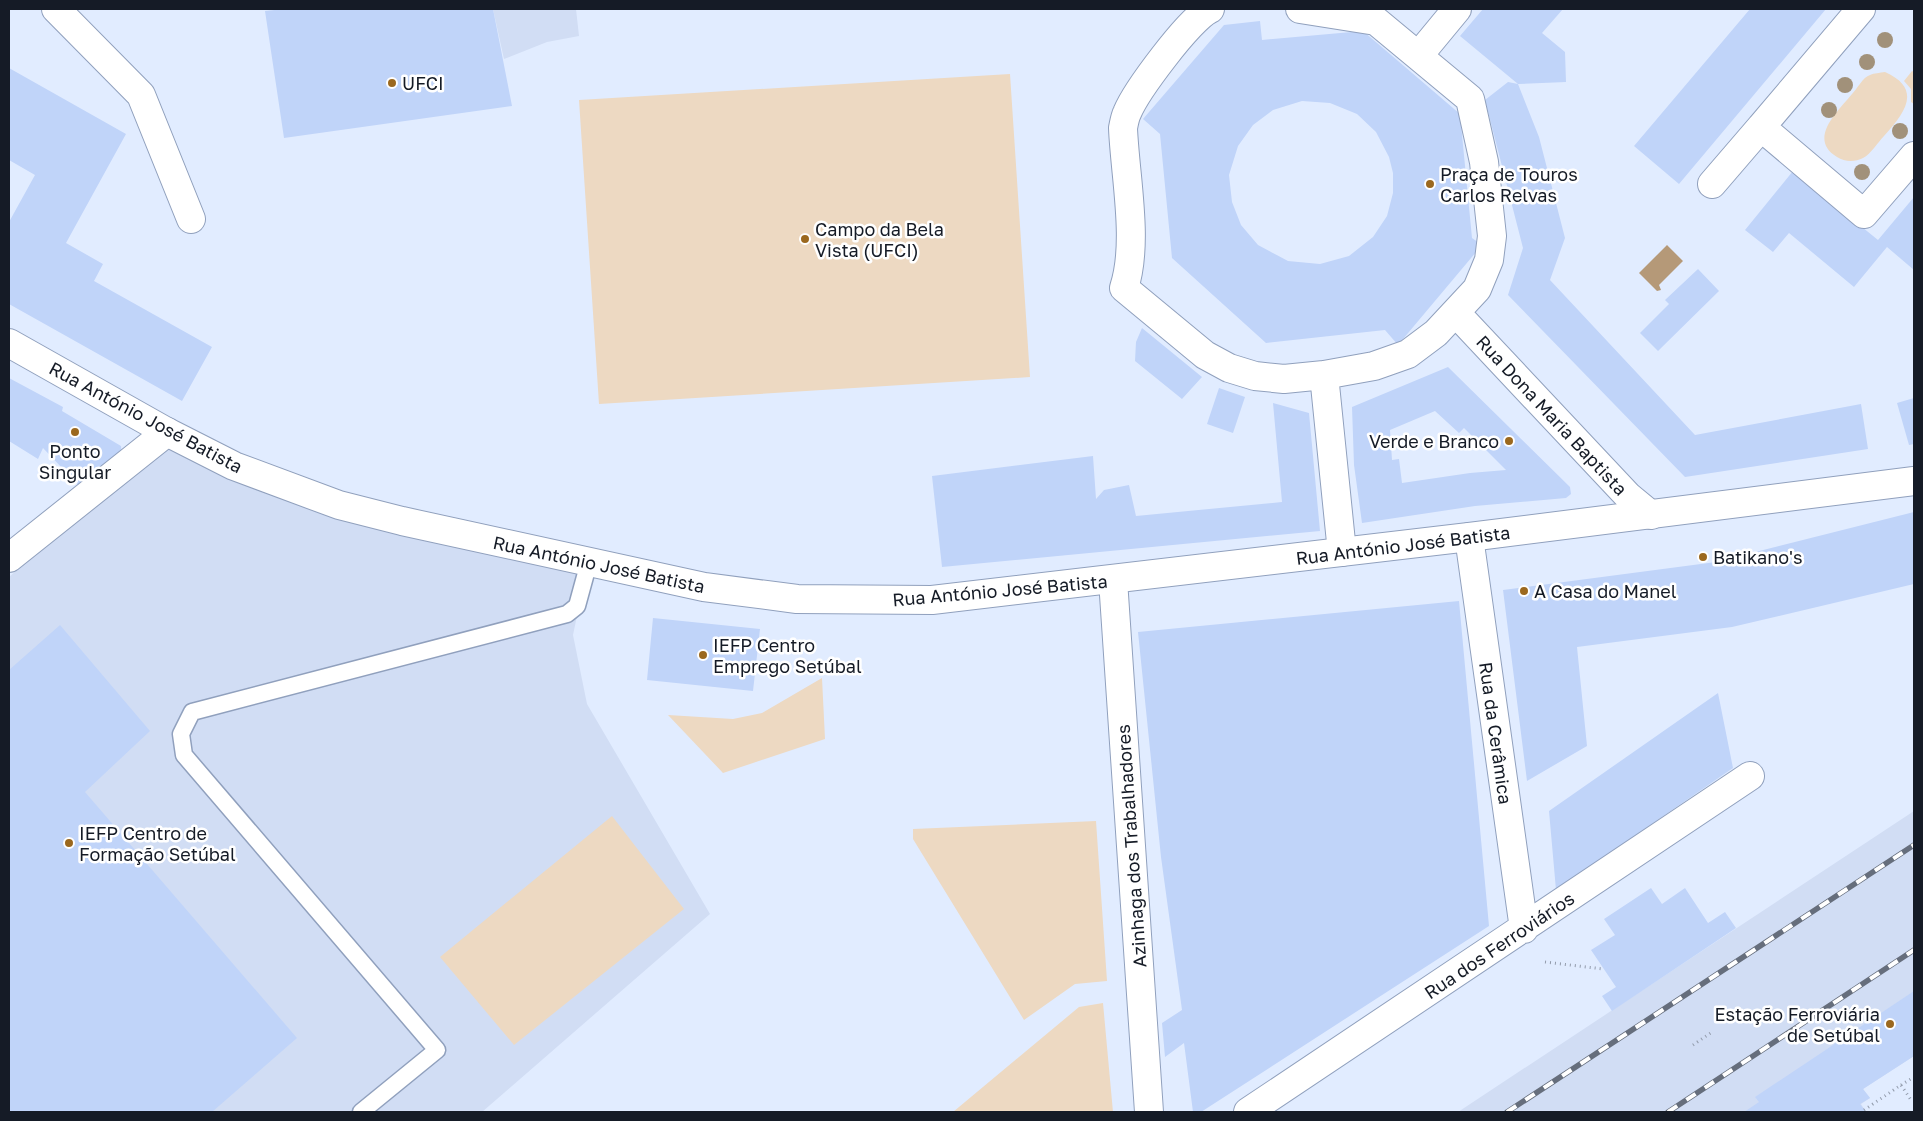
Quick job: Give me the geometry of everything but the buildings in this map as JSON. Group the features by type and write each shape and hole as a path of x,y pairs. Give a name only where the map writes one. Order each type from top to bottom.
{"street":[{"path":"56,9 141,95 191,219"},
{"path":"1210,9 1184,18 1160,62 1127,112 1122,128 1132,245 1129,270 1124,288 1205,355 1229,368 1255,376 1284,379 1324,375 1374,366 1408,354 1436,333 1477,289 1489,260 1492,236 1484,162 1470,99 1376,21 1300,9"},
{"path":"1419,55 1457,9"},
{"path":"1712,184 1861,9"},
{"path":"1760,127 1864,214 1914,156"},
{"name":"Rua Dona Maria Baptista","path":"1456,312 1628,496 1651,515"},
{"name":"Rua António José Batista","path":"9,343 167,432 234,466 338,505 704,587 797,599 932,600 1651,515 1914,481"},
{"path":"1324,375 1342,552"},
{"path":"9,558 167,432"},
{"name":"Rua da Cerâmica","path":"1469,537 1524,929"},
{"name":"Azinhaga dos Trabalhadores","path":"1113,580 1149,1112"},
{"name":"Rua dos Ferroviários","path":"1248,1112 1750,776"}],"lane":[{"path":"361,1112 437,1050 184,755 181,734 192,712 567,614 577,606 589,562"}],"path":[{"path":"1545,962 1603,969"},
{"path":"1693,1045 1712,1032"},
{"path":"1864,1110 1914,1077"},
{"path":"1901,1086 1911,1100"}],"shaded area":[{"path":"493,9 576,9 579,36 547,42 504,59"},
{"path":"1912,71 1914,72 1914,104 1911,102 1911,89 1904,81"},
{"path":"1885,72 1904,86 1907,102 1904,110 1892,127 1866,156 1853,161 1837,157 1828,150 1825,142 1828,125 1867,76"},
{"name":"Campo da Bela Vista (UFCI)","path":"1010,74 1030,377 599,404 579,100"},
{"path":"1667,245 1683,261 1659,285 1661,290 1657,291 1639,273"},
{"path":"164,442 586,573 573,635 587,704 710,914 482,1112 9,1112 9,577"},
{"path":"822,678 825,739 723,773 668,715 733,719 762,713"},
{"path":"1914,811 1914,1056 1863,1089 1870,1098 1861,1104 1866,1112 1458,1112"},
{"path":"612,816 684,909 514,1045 440,957"},
{"path":"1096,821 1107,981 1075,984 1024,1020 913,839 913,829"},
{"path":"1103,1003 1113,1112 953,1112 1079,1007"}],"railway":[{"path":"1507,1112 1914,845"},
{"path":"1668,1112 1914,950"}],"place":[{"name":"UFCI","path":"392,83"},
{"name":"Praça de Touros Carlos Relvas","path":"1430,184"},
{"name":"Campo da Bela Vista (UFCI)","path":"805,239"},
{"name":"Ponto Singular","path":"75,432"},
{"name":"Verde e Branco","path":"1509,441"},
{"name":"Batikano's","path":"1703,557"},
{"name":"A Casa do Manel","path":"1524,591"},
{"name":"IEFP Centro Emprego Setúbal","path":"703,655"},
{"name":"IEFP Centro de Formação Setúbal","path":"69,843"},
{"name":"Estação Ferroviária de Setúbal","path":"1890,1024"}]}
